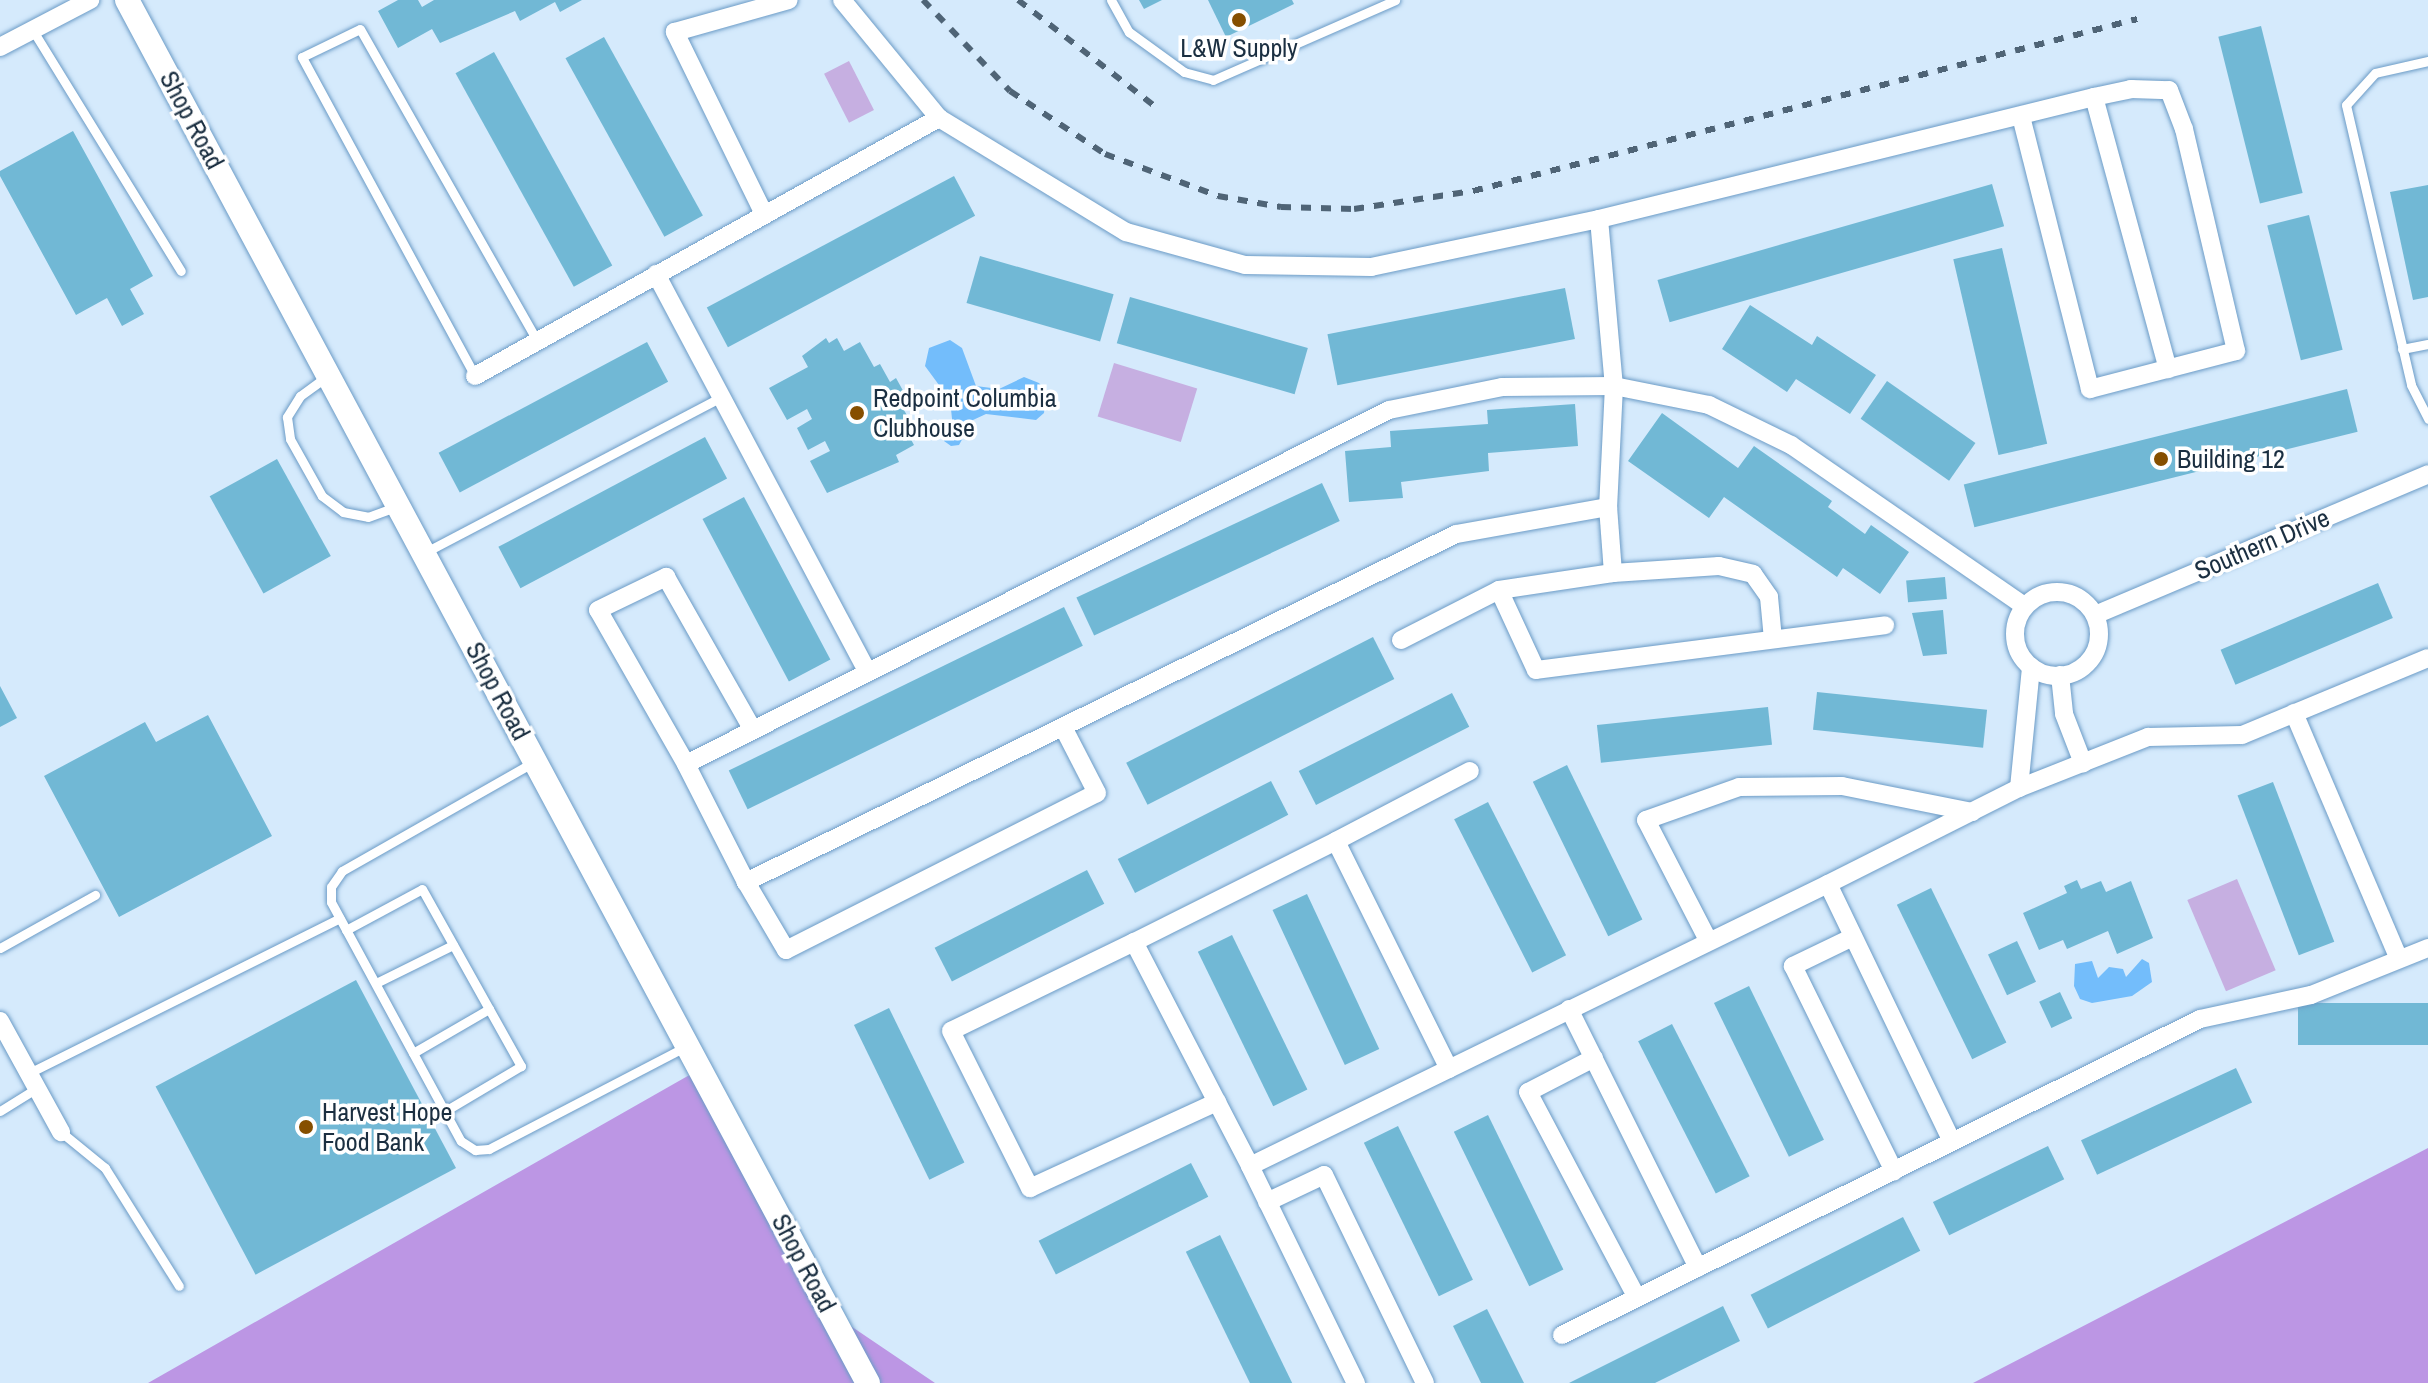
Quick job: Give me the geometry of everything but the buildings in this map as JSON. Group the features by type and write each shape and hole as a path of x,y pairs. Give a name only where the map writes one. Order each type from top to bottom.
{"street":[{"path":"0,47 90,0"},
{"name":"Shop Road","path":"127,0 868,1383"},
{"path":"764,214 675,32 789,0"},
{"path":"842,0 939,118 1126,232 1245,265 1371,267 1599,219 2094,97 2131,89 2169,90 2184,129 2236,351 2090,389 2021,117"},
{"path":"2094,97 2168,369"},
{"path":"475,376 939,118"},
{"path":"1599,219 1614,386 1608,507 1613,573"},
{"path":"656,274 868,672"},
{"path":"686,764 1389,410 1502,387 1614,386 1709,405 1791,445 2024,606"},
{"name":"Southern Drive","path":"2095,615 2428,474"},
{"path":"746,882 1456,534 1608,507"},
{"path":"1401,640 1499,590 1613,573 1719,566 1753,574 1769,597 1773,639"},
{"path":"753,730 666,577 598,610 686,764 746,882 786,950 1097,793 1063,727"},
{"path":"1499,590 1536,670 1885,625"},
{"path":"2019,788 2031,667 2016,645 2014,631 2024,606 2048,592 2076,596 2095,615 2099,629 2093,657 2083,667 2060,675 2031,667"},
{"path":"1250,1166 2019,788 2148,737 2242,735 2428,658"},
{"path":"2060,675 2064,714 2083,763"},
{"path":"2294,713 2399,959"},
{"path":"1217,1102 1030,1188 951,1031 1336,841 1470,771"},
{"path":"1708,940 1646,820 1739,787 1842,786 1972,812"},
{"path":"1336,841 1449,1069"},
{"path":"1828,884 1952,1142"},
{"path":"1853,937 1793,966 1894,1171"},
{"path":"1134,942 1250,1166 1356,1383"},
{"path":"1562,1335 2200,1019 2311,995 2428,948"},
{"path":"1569,1009 1698,1268"},
{"path":"0,1021 61,1132"},
{"path":"1594,1058 1528,1092 1637,1298"},
{"path":"1267,1202 1324,1175 1425,1383"}],"lane":[{"path":"1111,0 1129,32 1184,72 1213,80 1395,0"},
{"path":"32,29 181,271"},
{"path":"475,376 302,57 360,29 537,341"},
{"path":"2428,61 2375,73 2346,105 2411,385 2428,419"},
{"path":"2402,349 2428,344"},
{"path":"328,375 300,396 287,417 290,439 322,496 343,512 368,517 398,506"},
{"path":"424,553 721,397"},
{"path":"535,762 342,871 331,887 331,902 461,1141 475,1150 489,1149 687,1046"},
{"path":"346,930 422,889 521,1066 445,1111"},
{"path":"0,948 95,895"},
{"path":"0,1111 33,1081 340,918"},
{"path":"376,983 453,945"},
{"path":"413,1053 489,1009"},
{"path":"61,1132 105,1168 179,1286"}],"shaded area":[{"path":"849,61 874,110 849,123 824,74"},
{"path":"1114,363 1197,388 1181,442 1098,417"},
{"path":"2237,879 2276,970 2226,991 2187,900"},
{"path":"700,1069 830,1312 935,1383 148,1383"},
{"path":"2428,1148 2428,1383 1973,1383"}],"water":[{"path":"950,340 962,348 976,386 999,389 1024,377 1039,383 1046,391 1044,413 1036,420 986,414 973,420 959,445 951,446 944,441 953,428 950,400 925,366 929,348"},
{"path":"2142,959 2149,963 2152,982 2132,996 2092,1003 2080,999 2074,986 2075,964 2092,961 2098,978 2109,967 2123,969 2126,977"}],"railway":[{"path":"923,0 1010,91 1105,154 1218,196 1281,207 1354,209 1473,191 2137,19"},
{"path":"1018,0 1156,107"}],"place":[{"name":"L&W Supply","path":"1239,20"},
{"name":"Redpoint Columbia Clubhouse","path":"857,413"},
{"name":"Building 12","path":"2161,459"},
{"name":"Harvest Hope Food Bank","path":"306,1127"}]}
